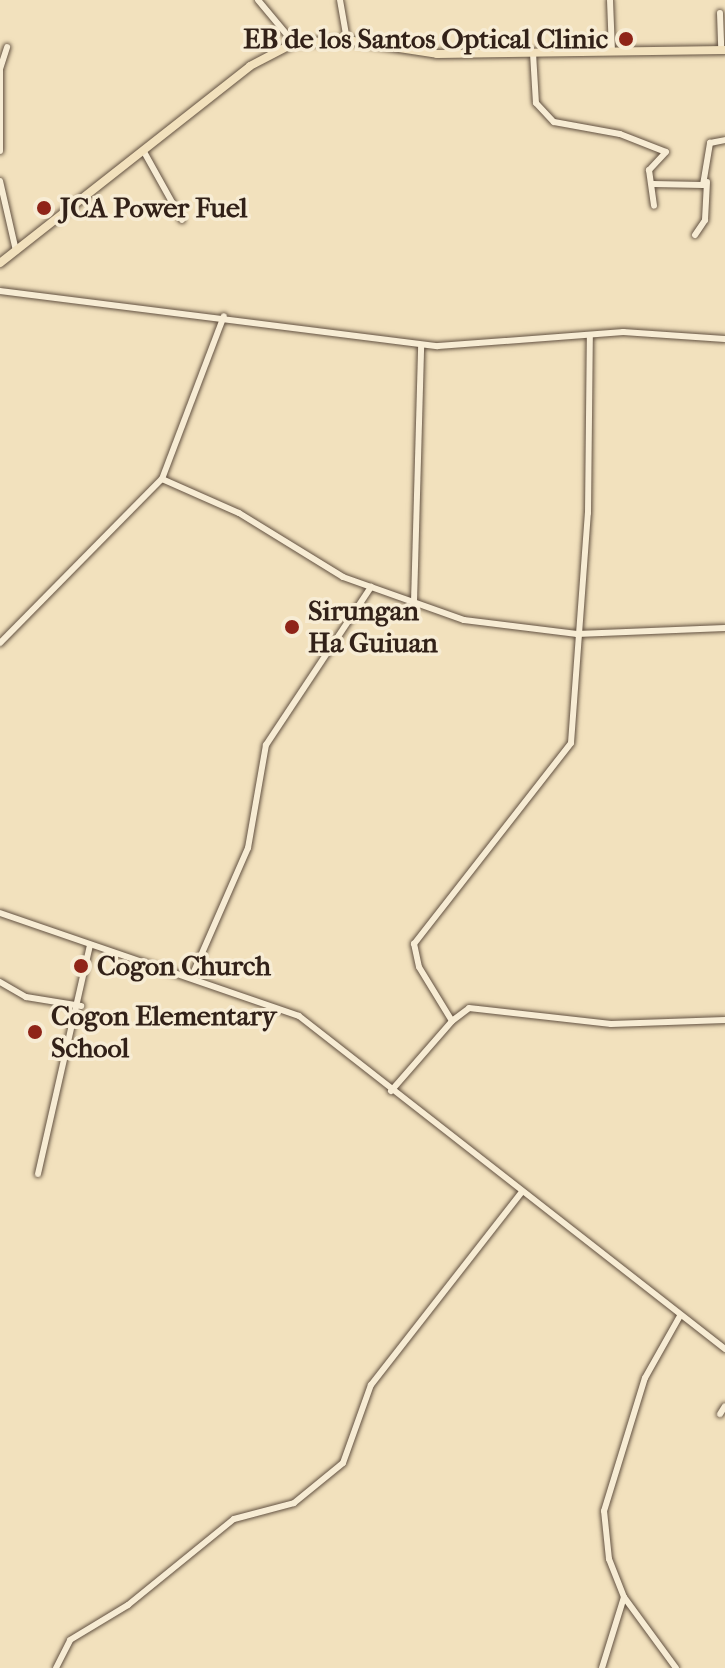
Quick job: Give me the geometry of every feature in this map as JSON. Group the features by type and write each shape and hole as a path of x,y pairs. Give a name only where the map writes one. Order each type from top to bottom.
{"main road":[{"path":"0,263 250,66 294,43 347,40 433,54 723,50"}],"street":[{"path":"258,0 294,43"},
{"path":"340,0 347,40"},
{"path":"610,0 612,51"},
{"path":"720,13 723,50"},
{"path":"0,151 0,70 7,47"},
{"path":"533,53 536,103 554,122 661,146 666,152 649,170 654,206"},
{"path":"695,235 705,220 710,143 725,140"},
{"path":"143,150 182,220"},
{"path":"0,181 16,251"},
{"path":"653,184 707,182"},
{"path":"0,291 224,316 421,345 590,335 725,339"},
{"path":"0,643 162,479 224,316"},
{"path":"452,1021 419,967 414,944 571,743 588,513 590,335"},
{"path":"414,602 421,345"},
{"path":"162,479 371,587 464,620 577,634 725,628"},
{"path":"192,976 248,848 266,745 371,587"},
{"path":"0,913 192,976 299,1016 521,1193 725,1349"},
{"path":"38,1174 81,1006 90,945"},
{"path":"0,982 26,997 81,1006"},
{"path":"447,1010 611,1024 725,1020"},
{"path":"391,1091 459,1013"},
{"path":"56,1668 70,1640 128,1605 234,1519 294,1503 343,1463 371,1385 521,1193"},
{"path":"676,1668 624,1597 609,1559 604,1511 645,1378 680,1316"},
{"path":"720,1414 725,1406"},
{"path":"602,1668 624,1597"},
{"path":"620,1615 635,1612"}],"place":[{"name":"EB de los Santos Optical Clinic","path":"626,39"},
{"name":"JCA Power Fuel","path":"44,208"},
{"name":"Sirungan Ha Guiuan","path":"292,627"},
{"name":"Cogon Church","path":"81,966"},
{"name":"Cogon Elementary School","path":"35,1032"}]}
